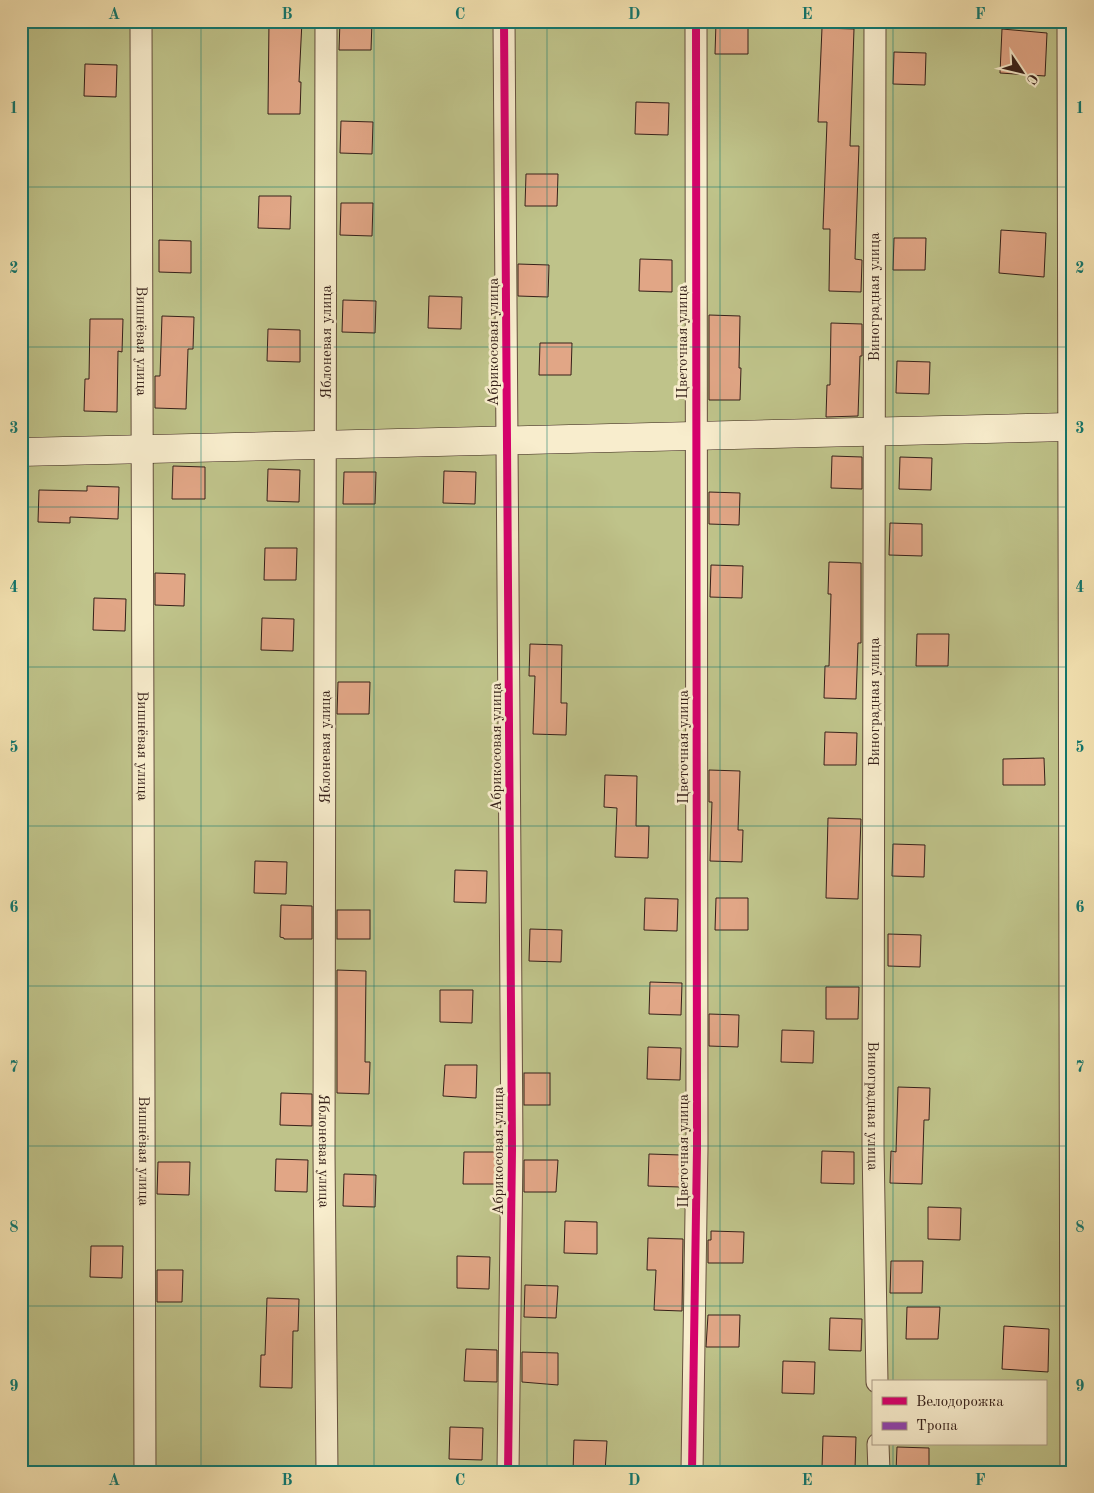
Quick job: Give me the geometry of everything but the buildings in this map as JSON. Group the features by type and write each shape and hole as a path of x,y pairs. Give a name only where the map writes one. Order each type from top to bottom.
{"street":[{"name":"Вишнёвая улица","path":"141,21 145,1472"},
{"name":"Яблоневая улица","path":"326,21 324,1164 327,1472"},
{"name":"Абрикосовая улица","path":"504,21 512,1139 508,1472"},
{"name":"Цветочная улица","path":"692,1472 697,1148 696,21"},
{"name":"Виноградная улица","path":"874,21 873,1145 877,1380"},
{"path":"1068,21 1068,427 1072,945 1071,1472"},
{"path":"21,452 1068,427"},
{"path":"878,1446 879,1472"}],"green space":[{"path":"21,21 1073,21 1073,1472 21,1472"}],"marked path":[{"path":"1068,293 1073,293"}],"cycle path":[{"path":"504,21 512,1149 508,1472"},
{"path":"692,1472 697,1148 696,21"}]}
